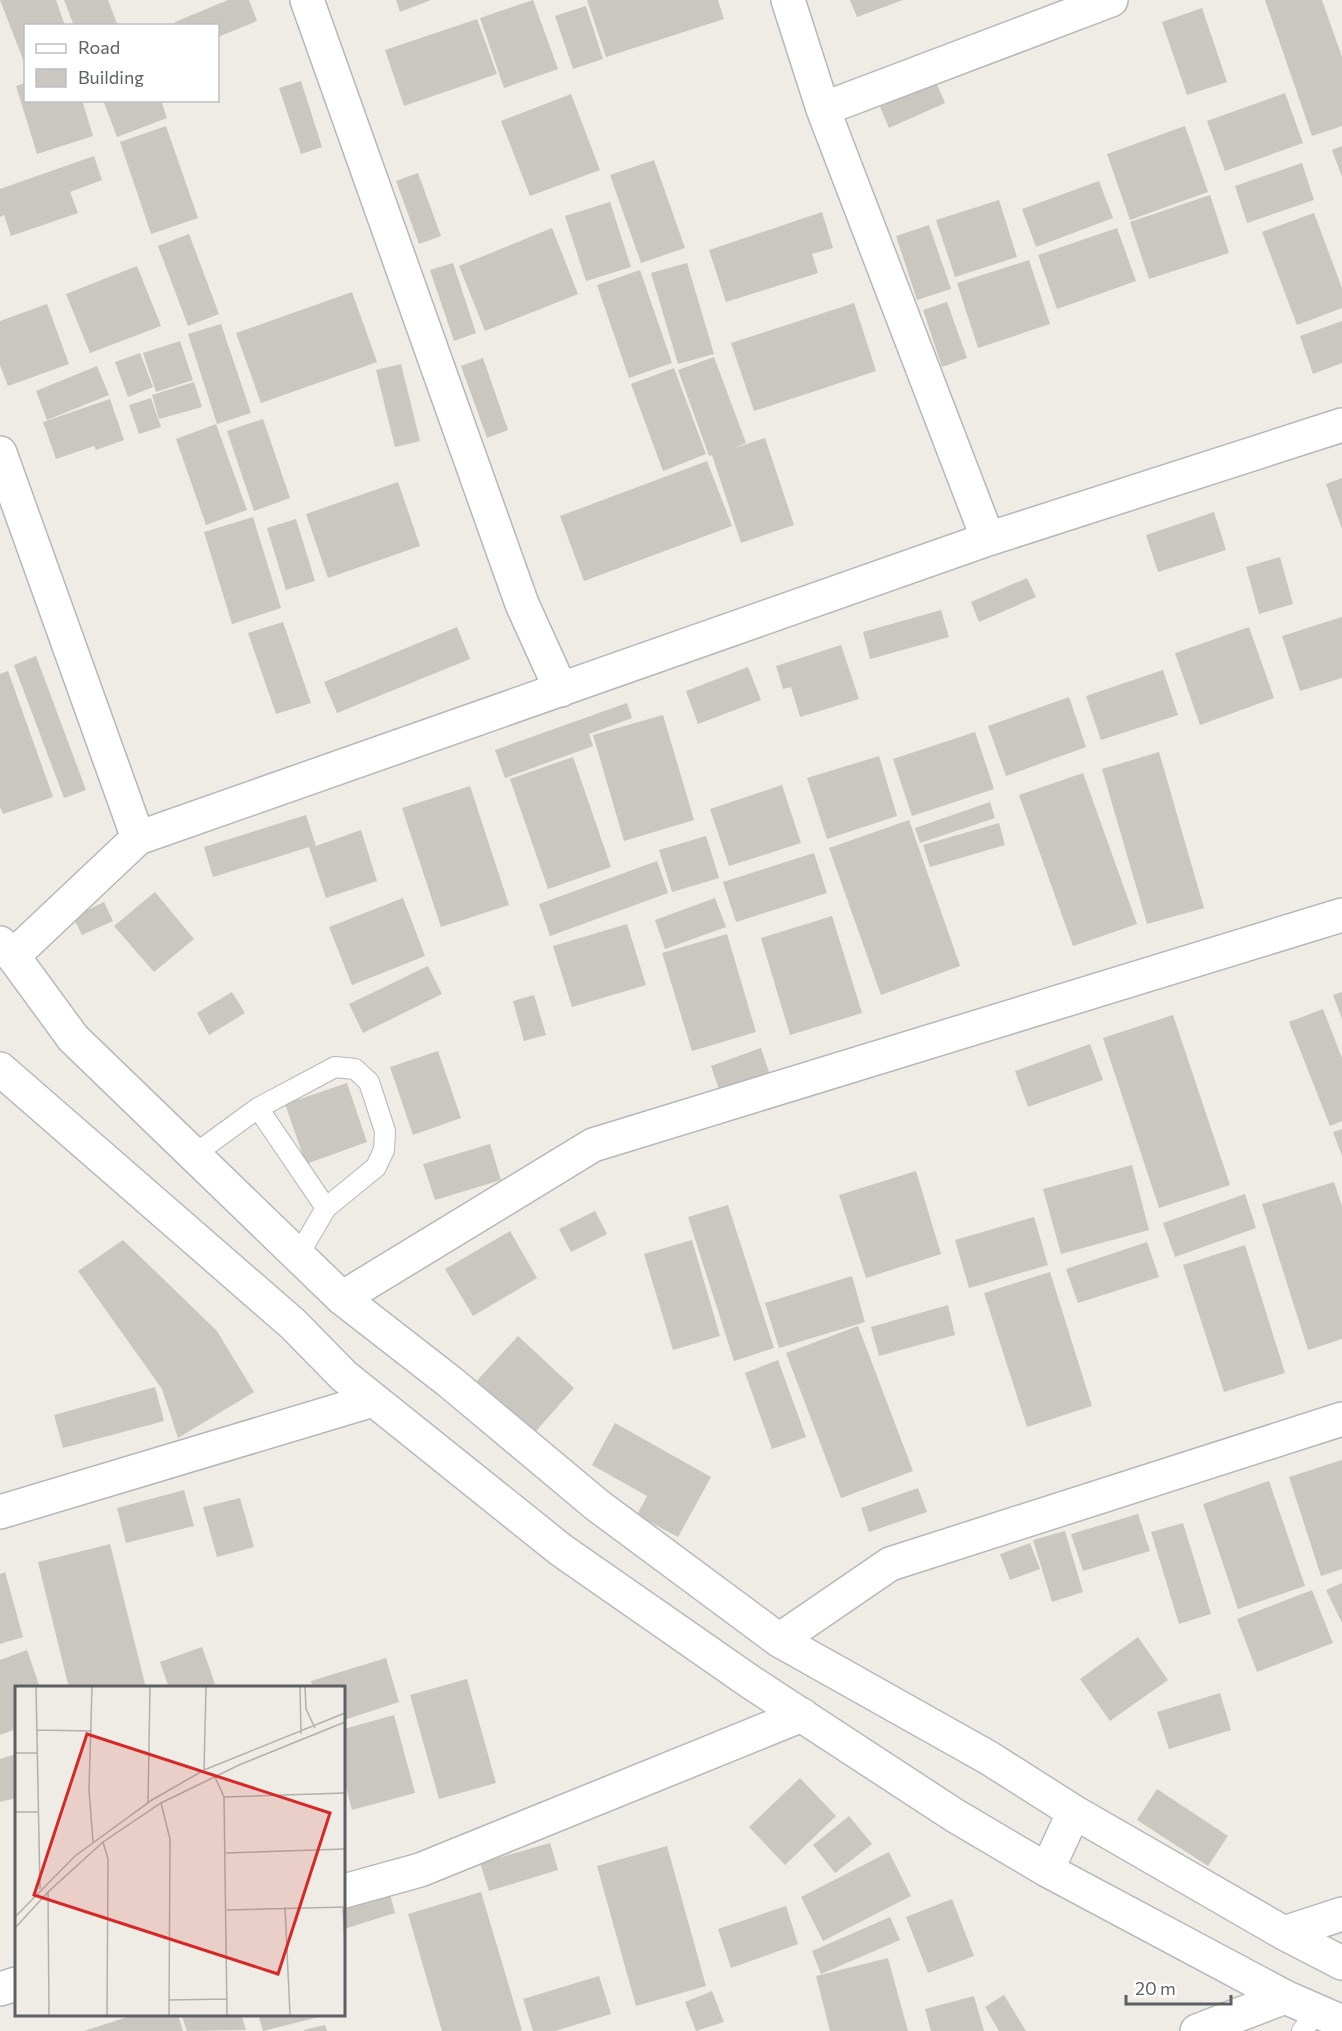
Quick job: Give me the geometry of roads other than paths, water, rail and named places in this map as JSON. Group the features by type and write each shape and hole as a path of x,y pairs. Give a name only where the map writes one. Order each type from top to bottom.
{"street":[{"path":"307,0 522,604 561,690"},
{"path":"788,0 823,109 988,539"},
{"path":"823,109 1111,0"},
{"path":"1342,425 988,539 138,838 6,950 73,1038 342,1298 450,1382 597,1505 779,1640 989,1758 1074,1812 1284,1933 1342,1963"},
{"path":"0,453 138,838"},
{"path":"342,1298 593,1145 1342,915"},
{"path":"0,1069 293,1324 344,1376 561,1550 802,1715 954,1815 1047,1870 1286,1997 1320,2022"},
{"path":"0,1512 373,1400"},
{"path":"779,1640 890,1564 1342,1419"},
{"path":"345,1891 420,1870 802,1715"},
{"path":"1047,1870 1074,1812"},
{"path":"1284,1933 1342,1914"},
{"path":"0,1989 15,1984"},
{"path":"1197,2031 1286,1997"}],"lane":[{"path":"195,1154 258,1108 335,1067 355,1069 369,1082 385,1131 384,1150 376,1167 326,1208 299,1254"},
{"path":"258,1108 326,1208"}]}
